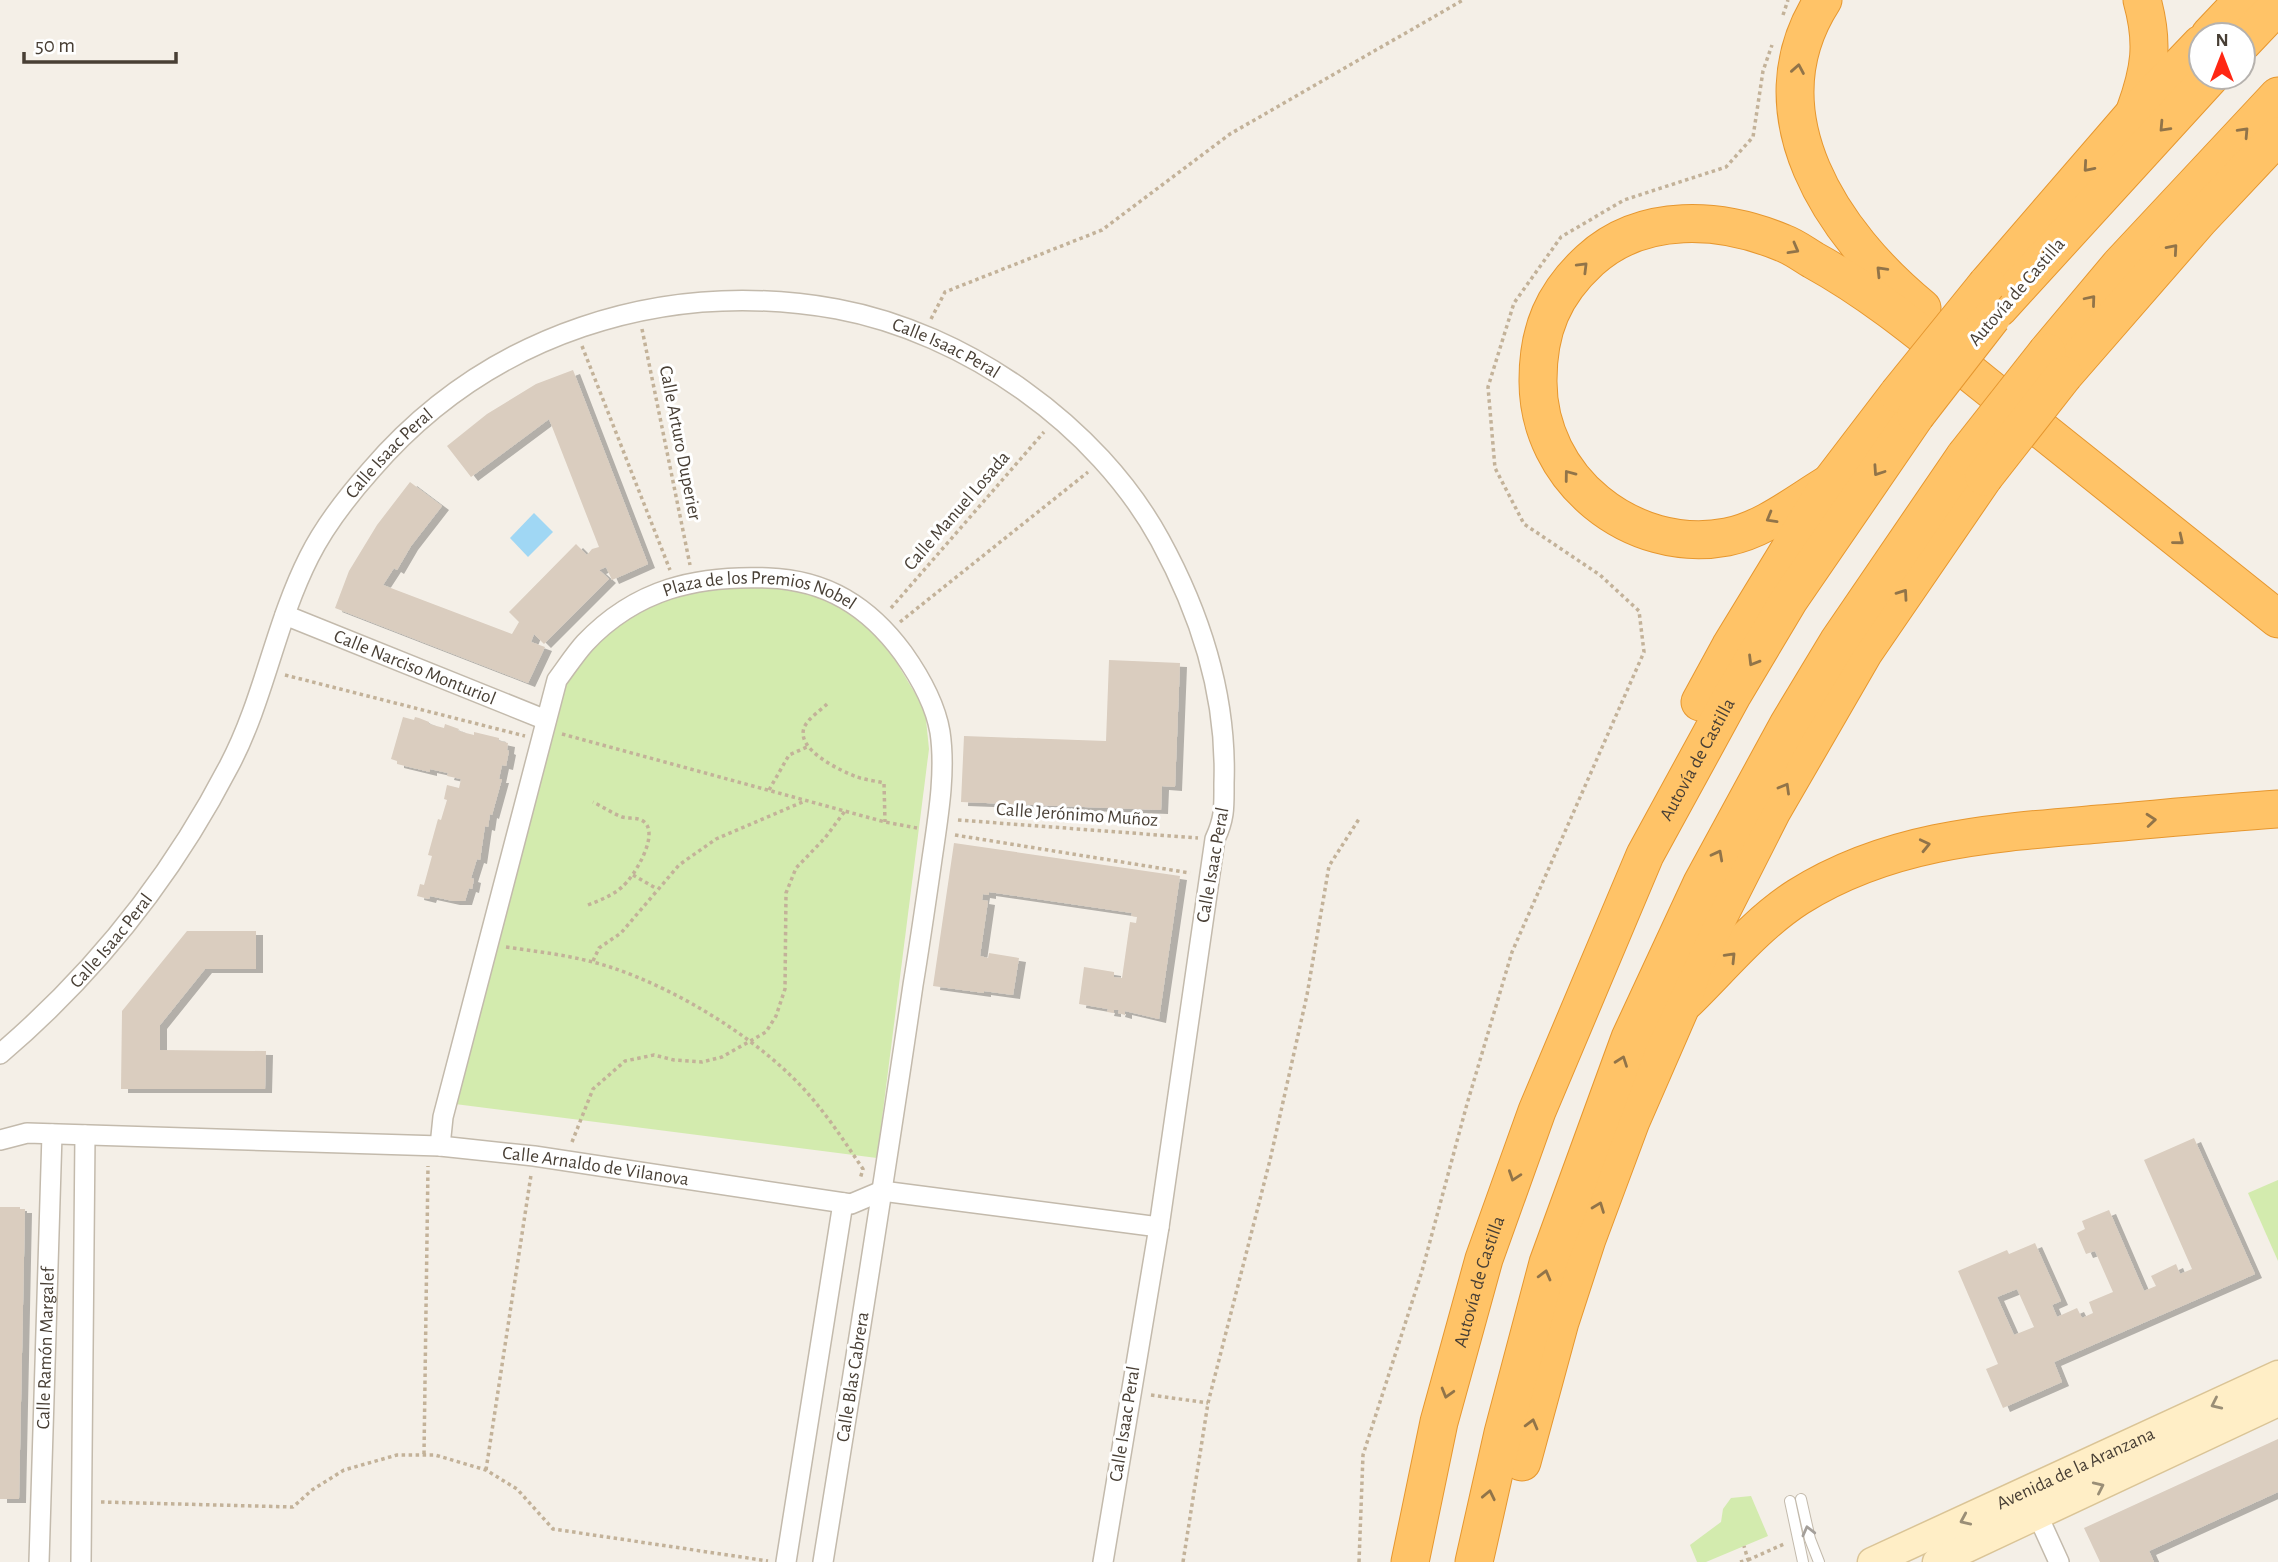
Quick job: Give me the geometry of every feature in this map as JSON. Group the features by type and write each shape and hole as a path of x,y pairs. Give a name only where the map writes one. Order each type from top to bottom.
{"highway":[{"path":"1823,0 1804,40 1796,75 1795,107 1801,140 1817,183 1837,218 1860,248 1897,288 2278,586"},
{"path":"2133,116 2146,80 2150,51 2148,22 2142,0"},
{"path":"2223,21 2243,0"},
{"path":"2257,27 2278,5"},
{"path":"1993,296 2133,116 2187,59"},
{"name":"Autovía de Castilla","path":"1410,1562 1439,1422 1477,1284 1537,1111 1645,855 1720,717 1907,404 1993,296 2196,91"},
{"path":"1474,1562 1503,1433 1548,1263 1630,1038 1702,883 1788,725 1895,554 1974,466 2055,363 2120,265 2278,96"},
{"path":"2055,363 2199,220 2278,136"},
{"path":"1829,483 1764,523 1730,537 1698,540 1669,537 1609,514 1580,489 1561,464 1550,444 1543,421 1538,389 1538,358 1546,320 1559,294 1597,254 1618,238 1647,228 1683,223 1724,226 1784,243 1845,278 1927,338 2278,619"},
{"path":"1537,1111 1594,922 1678,743 1730,647 1829,483 1907,404"},
{"path":"1500,1562 1524,1452 1560,1322 1587,1239 1631,1121 1682,1004 1693,967 1785,788 1974,466"},
{"path":"1682,1004 1759,928 1797,898 1841,873 1908,849 1964,836 2278,808"}],"street":[{"name":"Calle Isaac Peral","path":"0,1054 43,1018 83,978 145,901 201,818 232,762 267,670 293,589 311,552 343,502 389,448 434,408 500,363 575,328 670,304 738,299 803,303 868,315 923,334 975,359 1018,386 1057,416 1102,461 1157,535 1198,620 1219,706 1225,760 1223,822 1215,839 1159,1227 1103,1562"},
{"name":"Plaza de los Premios Nobel","path":"434,1145 557,680 585,643 618,615 650,594 685,584 736,577 773,578 806,582 837,594 866,612 883,628 914,668 932,703 940,733 937,825 883,1191"},
{"name":"Calle Narciso Monturiol","path":"285,615 543,730"},
{"name":"Calle Arnaldo de Vilanova","path":"0,1124 27,1133 434,1145 565,1160 847,1204"},
{"name":"Calle Arnaldo de Vilanova","path":"0,1140 27,1133"},
{"name":"Calle Ramón Margalef","path":"39,1562 52,1134"},
{"name":"Calle Ramón Margalef","path":"81,1562 85,1135"},
{"path":"847,1204 883,1191 1159,1227"},
{"name":"Calle Blas Cabrera","path":"823,1562 883,1191"},
{"name":"Calle Blas Cabrera","path":"786,1562 847,1204"},
{"name":"Avenida de la Aranzana","path":"1872,1562 2278,1375"},
{"name":"Avenida de la Aranzana","path":"1937,1562 2278,1402"},
{"path":"2038,1516 2059,1562"}],"lane":[{"path":"1801,1499 1810,1539 1819,1562"},
{"path":"1790,1501 1803,1562"}],"path":[{"path":"923,334 945,292 1102,230 1230,134 1463,0"},
{"path":"1779,24 1788,0"},
{"path":"1359,1562 1363,1455 1422,1271 1512,952 1644,652 1639,611 1600,575 1524,524 1495,468 1488,387 1514,303 1561,237 1624,200 1726,167 1753,137 1763,71 1775,35"},
{"name":"Calle Arturo Duperier","path":"638,310 685,584"},
{"path":"575,328 685,584"},
{"name":"Calle Manuel Losada","path":"883,628 1057,416"},
{"path":"883,628 1102,461"},
{"path":"267,670 543,730 885,822 937,825 1209,876"},
{"path":"827,704 804,725 803,735 807,747 858,777 884,783 885,822"},
{"path":"769,790 789,755 807,747"},
{"path":"592,962 599,948 621,933 680,865 716,839 807,800"},
{"path":"588,905 623,887 633,875 647,845 650,831 640,819 615,814 593,802"},
{"path":"565,1160 593,1089 625,1061 654,1055 702,1062 722,1057 766,1032 776,1016 785,989 786,893 796,868 825,838 845,811"},
{"path":"1183,1562 1208,1403 1307,995 1329,866 1359,819"},
{"name":"Calle Jerónimo Muñoz","path":"937,825 1215,839"},
{"path":"633,875 657,889"},
{"path":"488,945 565,955 661,987 715,1018 750,1043 778,1064 809,1094 834,1125 863,1169 847,1204"},
{"path":"424,1454 434,1145"},
{"path":"486,1470 534,1156"},
{"path":"1130,1392 1208,1403"},
{"path":"82,1501 293,1507 312,1490 344,1470 397,1455 424,1454 486,1470 517,1489 553,1529 777,1562"},
{"path":"1741,1562 1784,1544 1799,1542"},
{"path":"1744,1546 1748,1560"}],"green space":[{"path":"785,585 816,593 850,610 891,653 925,710 929,749 877,1158 447,1103 564,686 604,635 652,601 694,590"},
{"path":"2278,1180 2278,1261 2248,1193"},
{"path":"1751,1496 1768,1536 1706,1562 1697,1562 1690,1545 1721,1522 1723,1509 1731,1498"}],"water":[{"path":"534,513 553,532 528,557 510,538"}],"building":[{"path":"573,370 648,564 612,580 606,567 599,570 609,579 544,644 534,634 531,642 545,647 528,683 335,608 349,571 377,525 410,482 442,506 411,546 397,570 394,568 383,585 512,634 519,622 509,612 576,544 587,555 592,549 599,547 549,419 471,477 447,446 487,414 536,384"},
{"path":"1109,660 1180,663 1175,787 1162,786 1161,810 961,802 964,736 1106,741"},
{"path":"403,717 414,720 415,717 419,718 444,728 445,724 459,729 458,731 499,738 499,741 508,743 506,766 502,765 499,779 502,779 488,827 485,826 480,860 477,859 471,878 474,879 472,889 469,888 465,901 417,896 420,884 424,885 432,856 428,855 438,819 441,820 447,800 444,799 447,785 459,788 461,779 447,776 448,773 430,769 430,772 397,764 397,761 391,759"},
{"path":"954,843 1180,876 1159,1019 1125,1011 1125,1015 1118,1013 1119,1010 1114,1010 1114,1013 1107,1012 1108,1009 1079,1004 1084,967 1114,972 1114,977 1122,978 1130,922 1136,923 1137,917 1131,916 1132,913 989,892 989,895 983,894 982,900 988,901 980,956 988,958 989,953 1019,958 1013,995 933,986"},
{"path":"187,931 256,931 256,969 205,969 160,1025 160,1050 266,1051 265,1089 121,1089 122,1011"},
{"path":"2194,1138 2255,1274 2054,1362 2062,1382 2003,1408 1986,1369 1998,1364 1958,1271 2007,1250 2009,1254 2035,1243 2061,1301 2052,1305 2057,1317 2077,1308 2082,1318 2093,1313 2089,1302 2113,1292 2095,1251 2086,1254 2077,1233 2085,1229 2082,1221 2109,1210 2144,1291 2156,1286 2151,1276 2176,1264 2180,1274 2192,1269 2144,1160","holes":["2017,1289 2034,1327 2014,1335 1997,1297"]},
{"path":"0,1207 25,1209 19,1499 0,1499"},
{"path":"2278,1439 2278,1492 2149,1551 2154,1562 2100,1562 2084,1528"}]}
